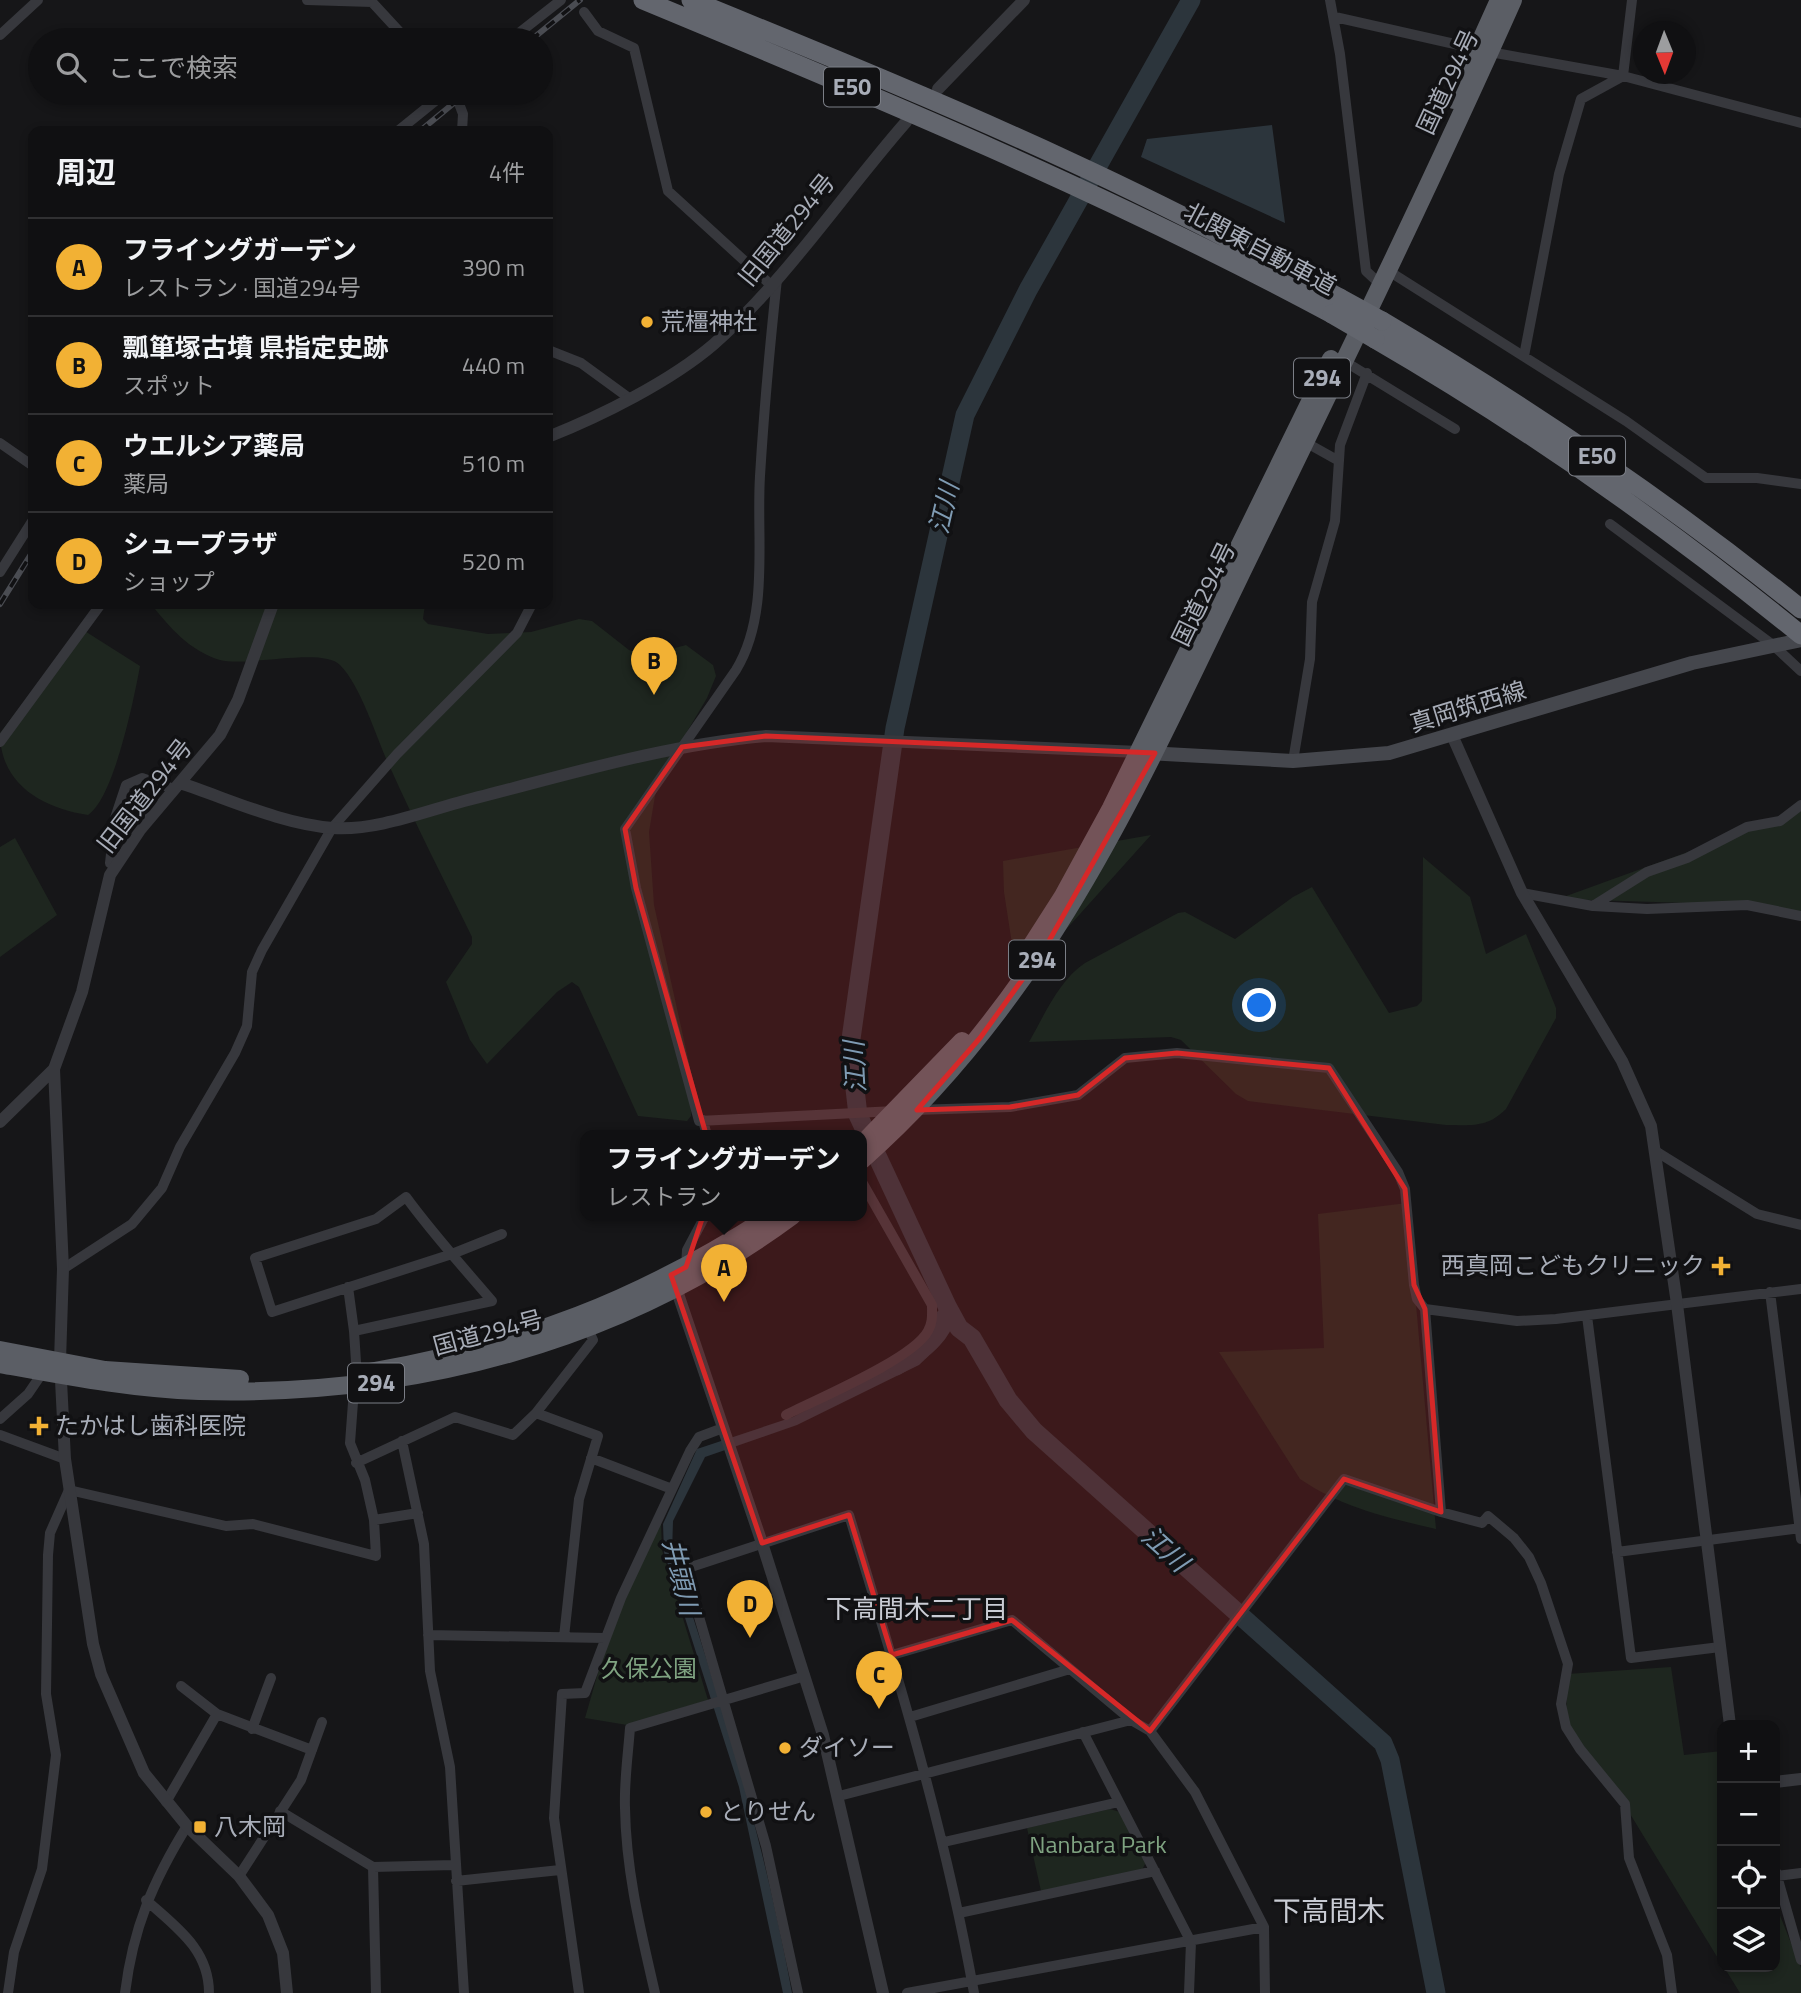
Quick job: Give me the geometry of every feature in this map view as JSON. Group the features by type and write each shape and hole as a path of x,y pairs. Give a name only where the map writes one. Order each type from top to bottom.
{"highway":[{"name":"北関東自動車道","path":"643,0 891,102 1064,169"},
{"name":"北関東自動車道","path":"691,0 901,87 1336,306 1378,330 1566,457 1798,623"},
{"name":"国道294号","path":"1484,50 1499,0"},
{"name":"国道294号","path":"867,1153 897,1111 971,1030 1034,943 1147,753 1305,442 1484,50 1513,0"},
{"name":"国道294号","path":"867,1142 917,1110 980,1038 1045,948 1100,860 1147,753 1380,277"},
{"name":"国道294号","path":"355,1380 506,1342 617,1302 678,1277 762,1221"},
{"name":"国道294号","path":"0,1350 61,1368 198,1391 355,1380 466,1366 589,1329 783,1221"},
{"name":"国道294号","path":"0,1364 43,1372 61,1368"}],"main road":[{"name":"真岡筑西線","path":"1147,753 1293,761 1389,753 1692,663 1773,645 1798,623"}],"street":[{"path":"0,35 38,0"},
{"path":"307,0 372,2 396,28"},
{"path":"525,28 561,0"},
{"path":"938,89 1024,0"},
{"path":"1330,0 1335,17 1366,271 1524,355 1626,421 1706,478 1757,478 1801,484"},
{"path":"1623,76 1632,0"},
{"path":"584,12 598,32 634,48 664,175 673,198 774,282 759,477 754,620 742,659 625,829 636,888 699,1121 1010,1107 1078,1096 1125,1058 1177,1053 1329,1068 1398,1172 1405,1189 1414,1285 1417,1299 1425,1310 1441,1512"},
{"path":"1335,17 1484,50 1623,76 1801,123"},
{"path":"1524,355 1559,174 1581,99 1623,76"},
{"path":"404,126 429,105"},
{"path":"460,105 463,114 462,126"},
{"name":"旧国道294号","path":"553,435 592,419 679,370 714,344 774,282 906,122"},
{"path":"553,352 581,363 629,397"},
{"path":"1344,360 1455,429"},
{"path":"1293,761 1310,659 1312,602 1335,521 1340,445 1367,373"},
{"path":"1305,442 1339,461"},
{"path":"0,443 28,463"},
{"path":"1610,524 1773,645 1801,671"},
{"path":"0,572 28,528"},
{"path":"0,742 97,609"},
{"name":"旧国道294号","path":"0,1122 54,1069 82,992 110,875 140,830 220,735 238,700 271,609"},
{"path":"63,1269 132,1224 162,1188 180,1147 235,1054 247,1026 252,972 262,950 332,828 397,754 517,633 529,609"},
{"path":"1452,735 1522,893 1633,1082 1651,1126 1678,1304 1729,1720"},
{"path":"116,867 110,863 115,818 126,785 142,778 306,824 332,828 403,817 682,747 766,736 1147,753"},
{"path":"1593,906 1647,872 1696,854 1747,827 1780,821 1801,805"},
{"path":"1522,893 1593,906 1647,909 1747,905 1801,916"},
{"path":"54,1069 63,1269 61,1368 65,1460 88,1620 102,1674 144,1773 187,1826 239,1876 268,1915 283,1954 287,1993"},
{"path":"703,1120 706,1130"},
{"path":"1657,1152 1757,1214 1801,1225"},
{"path":"786,1415 899,1357 919,1343 932,1320 932,1305 867,1191"},
{"path":"354,1331 492,1301 452,1254 406,1197 376,1219 255,1258 272,1311 452,1254 502,1234"},
{"path":"702,1221 687,1250 678,1277 724,1431 805,1676 839,1796 883,1993"},
{"path":"69,1490 226,1526 253,1524 376,1556 374,1520 365,1480 350,1443 355,1380 354,1331 348,1287"},
{"path":"1425,1310 1517,1321 1587,1316 1801,1289"},
{"path":"1617,1552 1801,1532 1770,1293"},
{"path":"1587,1316 1631,1658 1720,1647"},
{"path":"356,1463 455,1417 513,1435 536,1413 593,1340 589,1329"},
{"path":"0,1419 28,1394 43,1372"},
{"path":"536,1413 598,1436 579,1499 564,1637"},
{"path":"579,1993 554,1818 562,1693 585,1693 605,1638 672,1489 699,1437 724,1431"},
{"path":"0,1435 65,1460"},
{"path":"402,1441 424,1544 430,1671 450,1767 454,1866 464,1993"},
{"path":"591,1458 672,1489"},
{"path":"1150,1731 1344,1479 1482,1523 1488,1516 1514,1538 1529,1557 1568,1664 1561,1704 1566,1727 1580,1749 1625,1804 1629,1858 1667,1955 1672,1993"},
{"path":"8,1993 14,1952 42,1868 56,1755 46,1694 47,1555 50,1533 69,1490"},
{"path":"374,1520 418,1513"},
{"path":"798,1993 766,1846 685,1569 849,1514 910,1717 944,1842 974,1993"},
{"path":"891,1655 1012,1620 1131,1720 1150,1731 1195,1792 1264,1927 1265,1993"},
{"path":"428,1635 605,1638"},
{"path":"910,1717 1070,1669"},
{"path":"655,1993 632,1894 628,1859 625,1807 630,1728 805,1676"},
{"path":"252,1729 271,1678"},
{"path":"181,1686 217,1714 312,1750"},
{"path":"166,1802 217,1714"},
{"path":"839,1796 1131,1720"},
{"path":"239,1876 301,1780 322,1721"},
{"path":"1083,1732 1191,1942 1189,1993"},
{"path":"1780,1781 1801,1779"},
{"path":"944,1842 1119,1802"},
{"path":"280,1811 373,1867 454,1866"},
{"path":"125,1993 128,1967 146,1900 187,1826"},
{"path":"373,1867 376,1993"},
{"path":"456,1881 560,1870"},
{"path":"959,1913 1154,1871"},
{"path":"1780,1873 1801,1873"},
{"path":"1780,1887 1801,1960"},
{"path":"146,1900 185,1935 203,1956 209,1993"},
{"path":"907,1993 1264,1927"}],"highlighted area":[{"path":"766,736 1155,753 1045,948 980,1038 917,1110 1010,1107 1078,1095 1125,1058 1177,1053 1329,1068 1405,1189 1414,1285 1425,1309 1441,1512 1344,1479 1150,1731 1012,1620 892,1655 849,1515 762,1543 671,1275 686,1267 713,1186 713,1159 636,888 625,829 682,747"}],"green space":[{"path":"155,609 424,609 423,619 428,624 488,634 531,632 579,619 592,621 629,650 645,656 686,645 713,665 716,676 707,698 665,769 655,796 649,832 654,905 690,1067 691,1116 687,1121 638,1116 579,987 572,982 557,992 487,1064 470,1040 446,982 472,944 472,937 348,674 331,660 318,658 220,660 199,651 173,630"},
{"path":"80,628 140,666 128,723 114,769 97,805 88,815 71,812 40,799 16,780 7,766 0,733"},
{"path":"1801,811 1801,917 1785,912 1687,903 1558,899"},
{"path":"1151,835 1018,983 1004,892 1003,861"},
{"path":"15,838 57,915 0,957 0,847"},
{"path":"1423,857 1470,897 1486,954 1526,934 1556,1008 1556,1018 1506,1109 1492,1120 1479,1124 1446,1125 1248,1101 1236,1094 1181,1040 1171,1037 1029,1042 1067,979 1085,963 1178,913 1185,912 1235,939 1293,897 1312,887 1389,1013 1417,1006 1422,1001"},
{"path":"1407,1203 1436,1529 1348,1504 1300,1479 1219,1352 1324,1348 1318,1214"},
{"name":"久保公園","path":"661,1522 662,1550 708,1700 627,1725 585,1718 620,1596"},
{"path":"1671,1667 1684,1755 1717,1752 1717,1957 1632,1817 1566,1727 1567,1674"},
{"name":"Nanbara Park","path":"1110,1809 1120,1812 1146,1862 1142,1870 1041,1891 1027,1828"},
{"path":"1780,1916 1801,1968 1801,1993 1740,1993 1727,1972 1780,1972"}],"shaded area":[{"path":"1272,125 1285,223 1141,157 1147,139"},
{"path":"939,1303 950,1325 937,1348 919,1365 797,1425 705,1457 673,1521 672,1553 724,1716 769,1881 792,1993 783,1993 739,1787 664,1552 663,1524 697,1449 793,1417 924,1348 938,1327"}],"waterway":[{"name":"江川","path":"865,1130 858,1115 850,1046 895,728 965,415 1028,290 1191,0"},
{"name":"江川","path":"867,1134 959,1328 972,1338 1008,1400 1034,1431 1383,1743 1390,1760 1436,1993"},
{"name":"井頭川","path":"896,1366 919,1352 933,1339 945,1317"}],"railway":[{"path":"546,28 580,0"},
{"path":"426,126 451,105"},
{"path":"0,604 28,559"}],"place":[{"name":"荒橿神社","path":"647,322"},
{"name":"瓢箪塚古墳 県指定史跡","path":"654,695"},
{"name":"西真岡こどもクリニック","path":"1721,1266"},
{"name":"フライングガーデン","path":"724,1302"},
{"name":"たかはし歯科医院","path":"39,1426"},
{"name":"シュープラザ","path":"750,1638"},
{"name":"ウエルシア薬局","path":"879,1709"},
{"name":"ダイソー","path":"785,1748"},
{"name":"とりせん","path":"706,1812"},
{"name":"八木岡","path":"200,1827"}],"district":[{"name":"下高間木二丁目","path":"917,1609"},
{"name":"下高間木","path":"1329,1911"}]}
